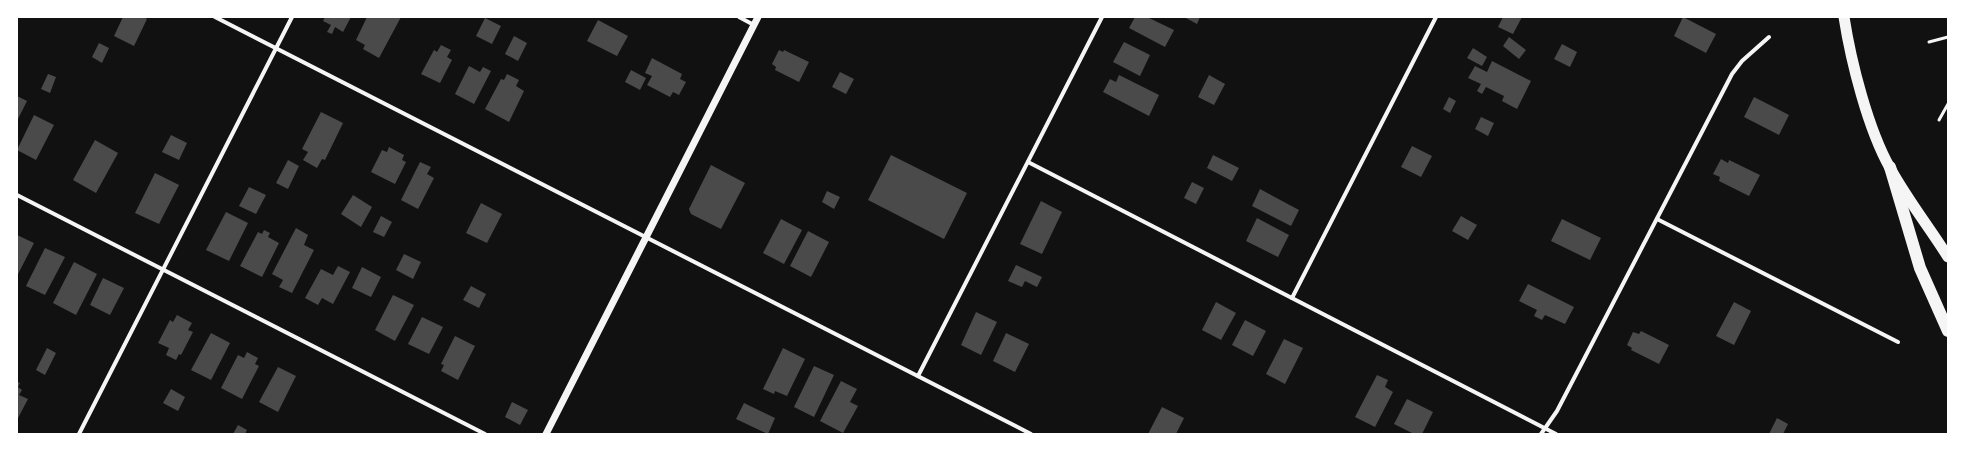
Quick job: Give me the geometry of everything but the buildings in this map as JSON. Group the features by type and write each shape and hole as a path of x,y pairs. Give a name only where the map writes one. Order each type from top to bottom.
{"highway":[{"path":"1844,17 1861,88 1871,121 1890,167 1920,268 1948,331"},
{"path":"1890,167 1948,257"}],"street":[{"path":"215,17 1031,434"},
{"path":"79,434 292,17"},
{"path":"739,17 754,25"},
{"path":"546,434 758,17"},
{"path":"918,376 1102,17"},
{"path":"1292,298 1436,17"},
{"path":"1541,434 1556,413 1735,70 1769,37"},
{"path":"1028,162 1556,434"},
{"path":"17,195 485,434"},
{"path":"1657,219 1898,342"}],"lane":[{"path":"1929,42 1948,37"},
{"path":"1939,120 1948,104"}]}
